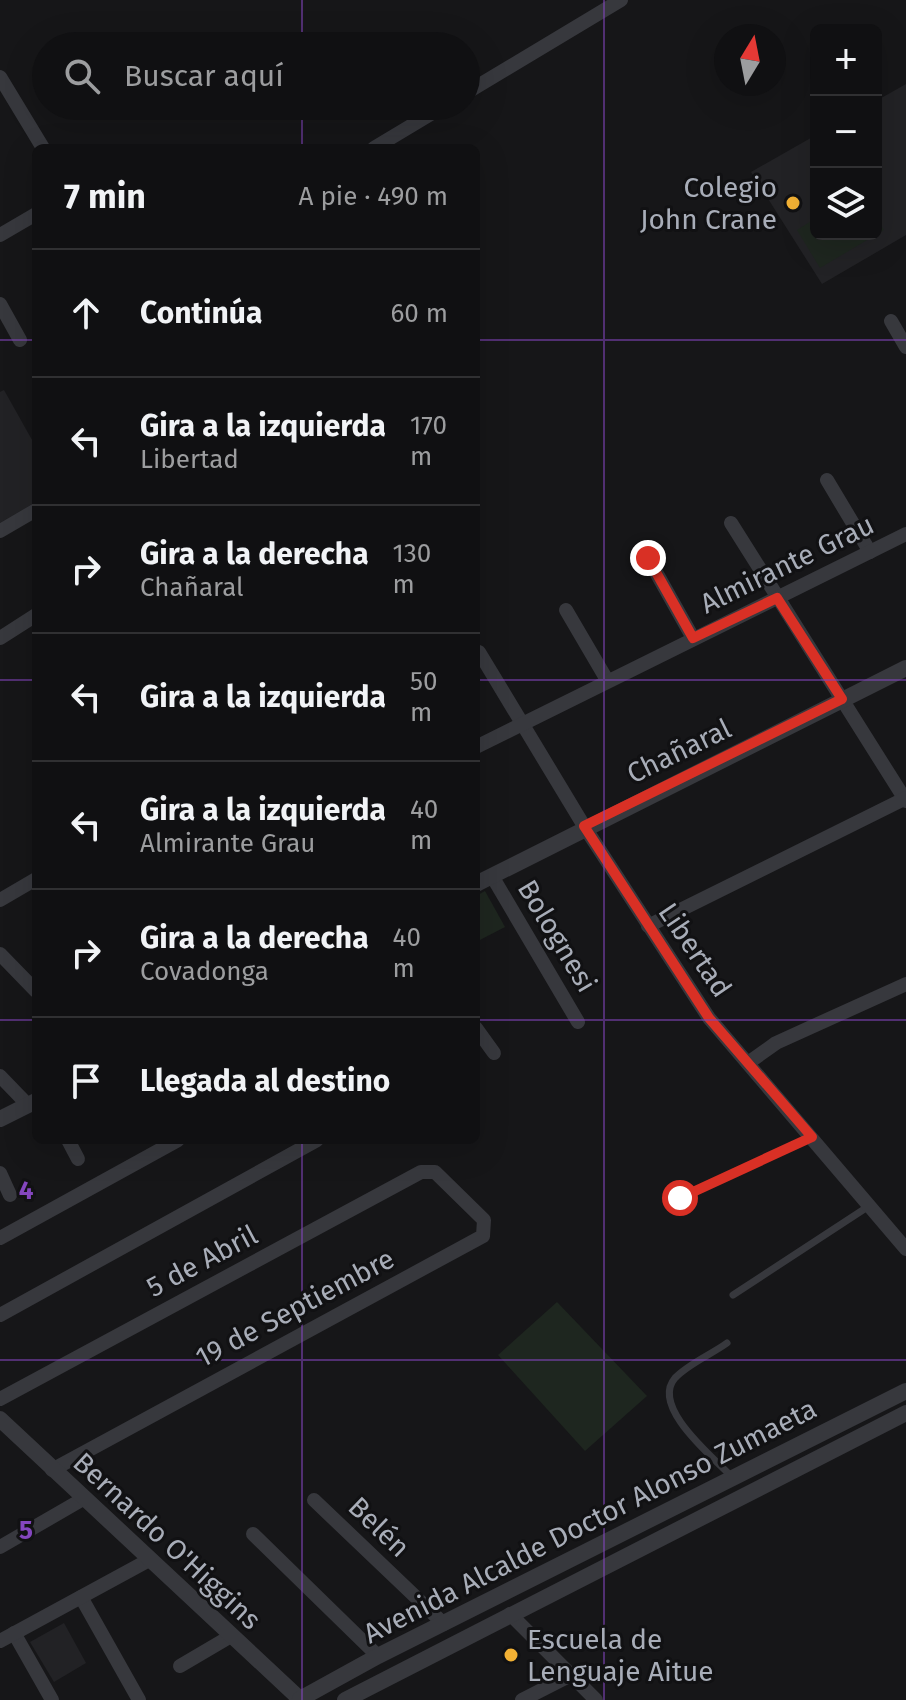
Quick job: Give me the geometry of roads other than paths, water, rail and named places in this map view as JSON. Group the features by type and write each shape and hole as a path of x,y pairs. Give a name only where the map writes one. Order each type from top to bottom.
{"street":[{"path":"480,85 621,0"},
{"path":"0,77 41,144"},
{"path":"381,144 421,120"},
{"path":"0,235 32,216"},
{"path":"0,304 20,340"},
{"path":"891,321 905,341"},
{"path":"827,480 870,552"},
{"path":"0,531 32,512"},
{"path":"648,926 905,799 731,523"},
{"name":"Almirante Grau","path":"480,745 906,534"},
{"path":"648,558 693,638"},
{"path":"566,610 607,680"},
{"path":"0,638 32,619"},
{"name":"Libertad","path":"480,654 584,826 709,1018 906,1249"},
{"name":"Chañaral","path":"480,882 584,826 906,668"},
{"name":"Bolognesi","path":"492,876 578,1022"},
{"path":"0,900 32,881"},
{"path":"0,954 32,987"},
{"path":"748,1063 776,1043 906,984"},
{"path":"480,1034 494,1053"},
{"path":"0,1076 32,1103 0,1119"},
{"path":"70,1144 78,1159"},
{"path":"0,1238 171,1144"},
{"path":"0,1315 310,1144"},
{"name":"5 de Abril","path":"0,1399 429,1170"},
{"name":"19 de Septiembre","path":"52,1470 483,1236 484,1220 429,1170"},
{"path":"0,1173 10,1195"},
{"name":"Avenida Alcalde Doctor Alonso Zumaeta","path":"300,1700 378,1656 906,1391"},
{"name":"Avenida Alcalde Doctor Alonso Zumaeta","path":"345,1700 906,1413"},
{"name":"Bernardo O'Higgins","path":"0,1419 300,1700"},
{"path":"0,1547 83,1499"},
{"name":"Belén","path":"314,1500 444,1624"},
{"path":"253,1534 378,1656"},
{"path":"0,1641 149,1560"},
{"path":"81,1597 139,1700"},
{"path":"510,1614 596,1700"},
{"path":"14,1633 52,1700"},
{"path":"180,1666 231,1636"},
{"path":"522,1700 571,1675"}],"lane":[{"path":"680,1198 812,1137"},
{"path":"733,1295 870,1206"},
{"path":"727,1343 674,1379 668,1397 672,1412 733,1478"}],"place":[{"name":"Colegio John Crane","path":"793,203"},
{"name":"Escuela de Lenguaje Aitue","path":"511,1655"}]}
